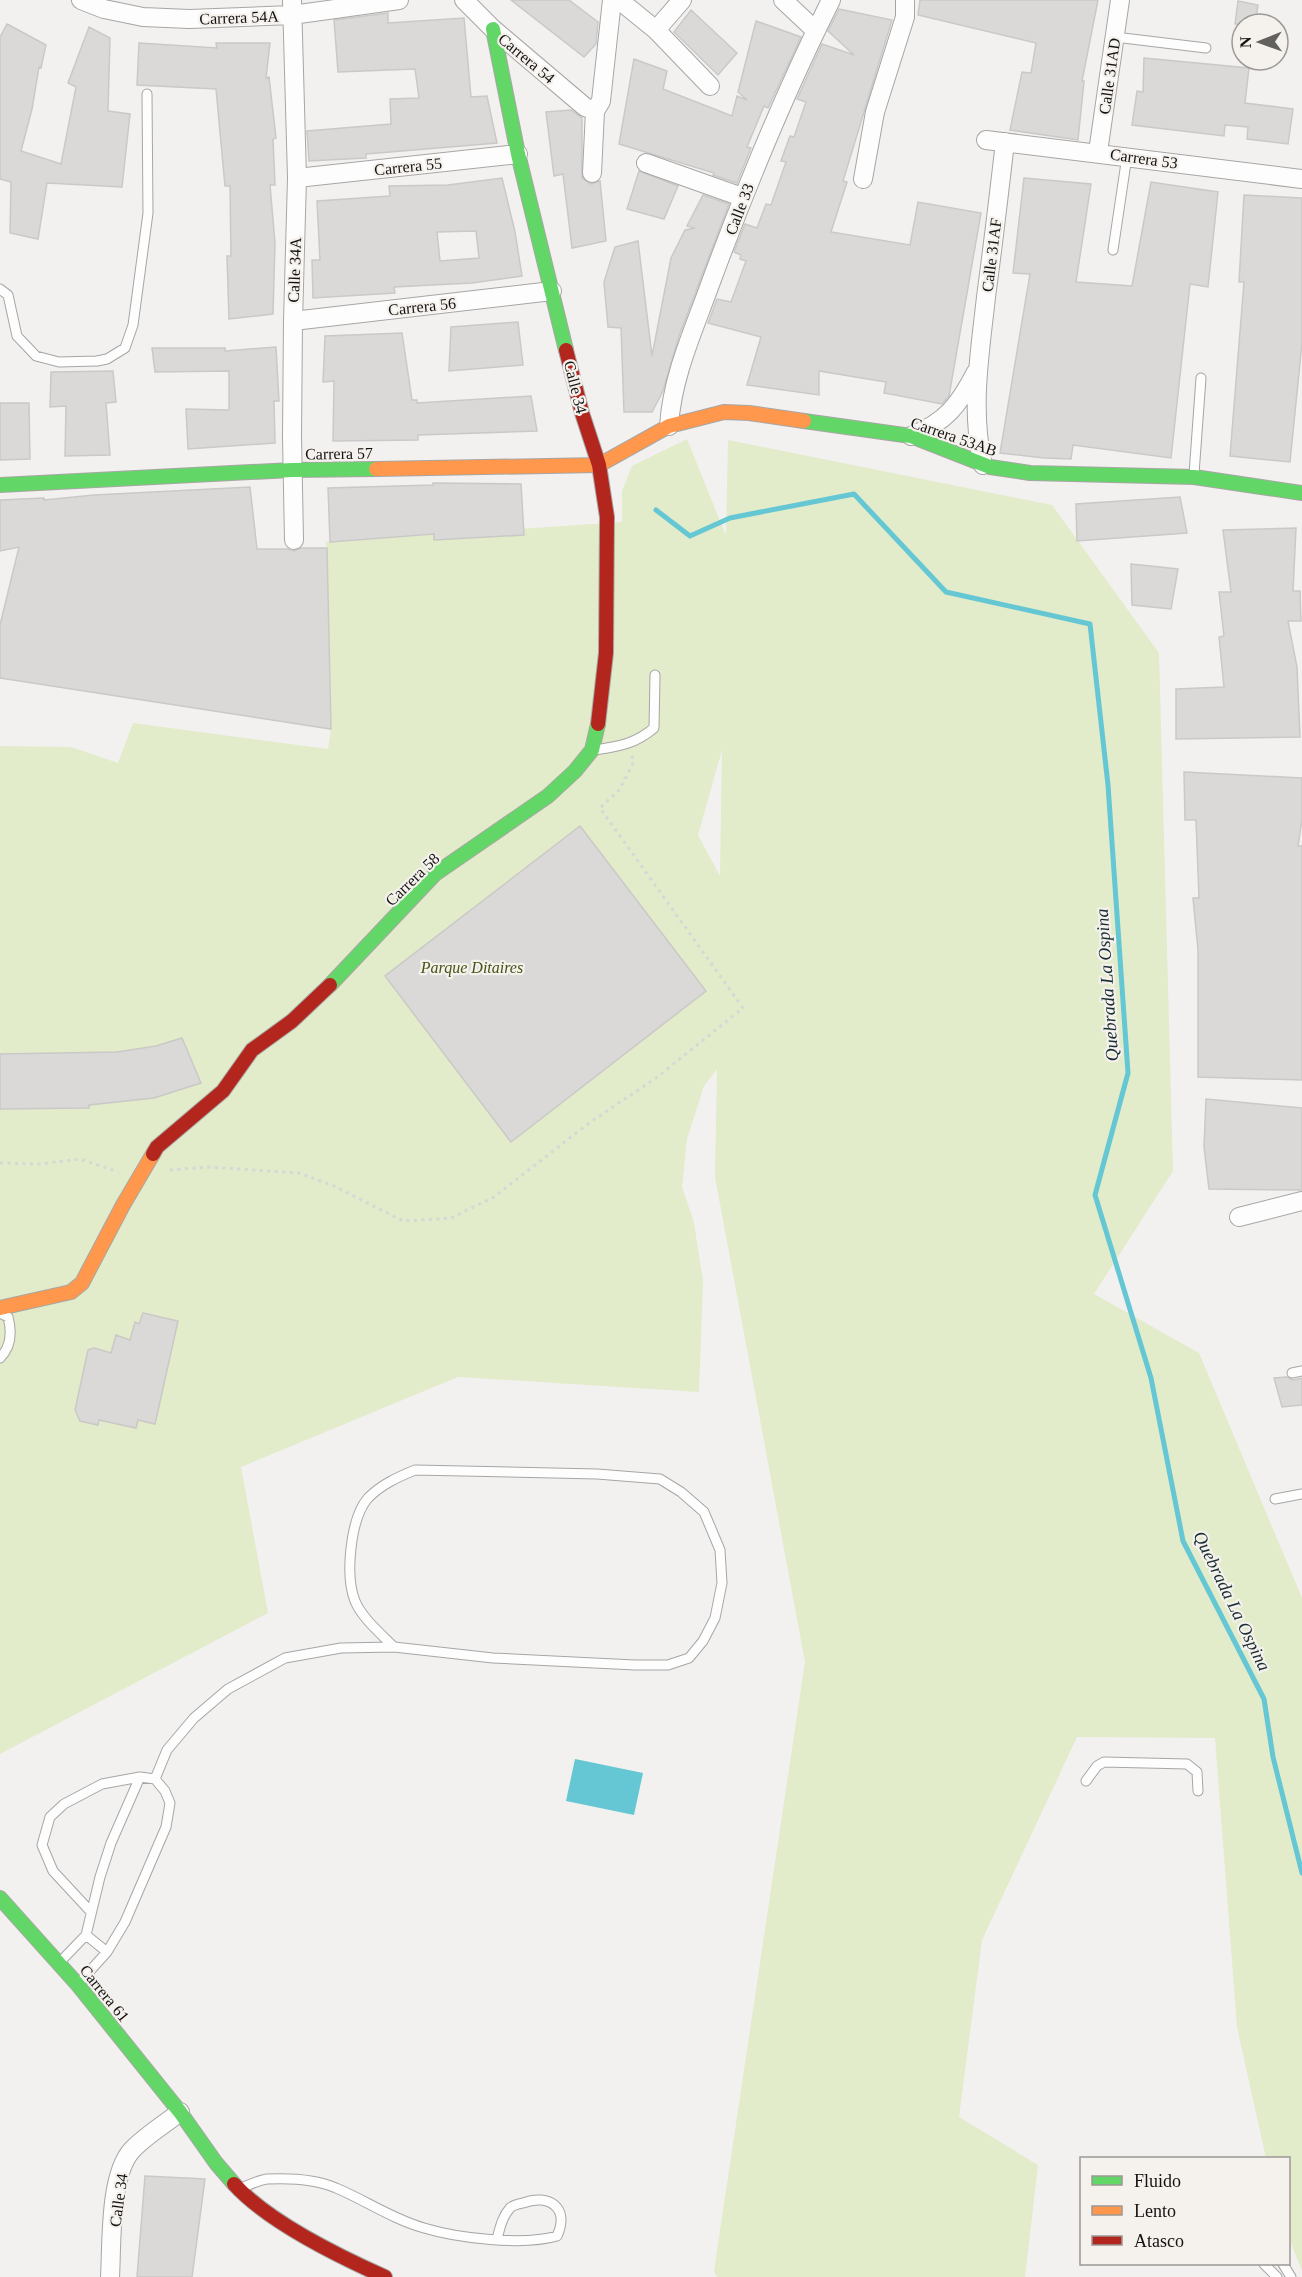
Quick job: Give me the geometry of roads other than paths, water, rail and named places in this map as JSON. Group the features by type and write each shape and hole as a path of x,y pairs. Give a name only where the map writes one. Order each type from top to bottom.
{"street":[{"name":"Carrera 54A","path":"81,0 104,9 143,17 189,19 292,7 399,0"},
{"name":"Carrera 54","path":"464,0 494,29 585,107 595,111"},
{"path":"592,173 595,111 601,101 612,0"},
{"path":"619,0 656,30 710,86"},
{"path":"656,30 682,0"},
{"path":"783,0 816,31"},
{"name":"Calle 33","path":"669,426 672,399 680,368 742,197 831,0"},
{"path":"863,179 875,112 905,17 905,0"},
{"name":"Calle 31AD","path":"1098,152 1120,0"},
{"name":"Calle 34A","path":"292,7 297,178 292,321 294,540"},
{"name":"Calle 34","path":"494,29 518,154 582,413 599,465 607,517 606,653 601,709 592,750"},
{"name":"Carrera 53","path":"986,140 1098,152 1302,179"},
{"name":"Calle 31AF","path":"983,465 978,444 976,414 978,368 1005,142"},
{"name":"Carrera 55","path":"297,178 518,154"},
{"path":"646,164 742,197"},
{"name":"Carrera 56","path":"292,321 552,291"},
{"name":"Calle 31AF","path":"911,436 929,429 945,418 963,396 978,368"},
{"path":"672,399 706,415"},
{"name":"Carrera 53AB","path":"669,426 724,412 749,413 911,436 983,465 1030,473 1194,477 1302,493"},
{"name":"Carrera 57","path":"0,485 292,470 599,465 669,426"},
{"name":"Carrera 58","path":"0,1308 70,1292 82,1283 157,1147 223,1091 252,1050 292,1021 348,968 435,874 548,796 575,771 592,750"},
{"path":"1239,1217 1302,1201"},
{"name":"Carrera 61","path":"0,1898 78,1984 180,2112 216,2163 239,2189 273,2218 360,2266 385,2277"},
{"name":"Calle 34","path":"110,2277 116,2186 121,2168 132,2150 180,2112"}],"lane":[{"path":"1115,37 1206,48"},
{"path":"0,289 8,295 17,336 36,356 59,362 97,361 107,359 125,348 133,325 148,213 147,94"},
{"path":"1113,250 1127,156"},
{"path":"1194,477 1201,378"},
{"path":"592,750 628,744 641,739 654,728 655,675"},
{"path":"0,1313 8,1317 11,1328 9,1344 0,1358"},
{"path":"1292,1373 1302,1371"},
{"path":"154,1779 167,1750 194,1718 228,1689 285,1658 341,1648 394,1647 493,1658 635,1665 668,1665 689,1658 703,1641 715,1618 722,1583 720,1550 704,1512 681,1492 660,1479 597,1474 416,1470 390,1480 367,1500 352,1532 350,1555 355,1601 394,1647"},
{"path":"1275,1499 1302,1494"},
{"path":"1086,1781 1097,1766 1104,1762 1187,1764 1197,1772 1198,1791"},
{"path":"58,1963 86,1935 111,1843 140,1777"},
{"path":"78,1984 107,1952 126,1922 166,1827 170,1803 165,1791 154,1779 140,1777 102,1784 64,1804 50,1817 42,1845 53,1871 91,1912"},
{"path":"86,1935 107,1952"},
{"path":"239,2189 265,2179 301,2180 334,2187 377,2209 424,2228 468,2237 497,2239 546,2239 556,2236 561,2228 559,2211 553,2202 543,2199 530,2200 512,2207 503,2218 497,2239"},
{"path":"1265,2265 1277,2277"}],"water":[{"path":"575,1759 643,1773 634,1815 566,1801"}],"waterway":[{"name":"Quebrada La Ospina","path":"656,510 690,536 730,518 854,494 946,592 1090,624 1108,785 1128,1073 1095,1195 1151,1378 1183,1541 1264,1699 1273,1757 1302,1873"}],"park label":[{"name":"Parque Ditaires","path":"472,967"}]}
